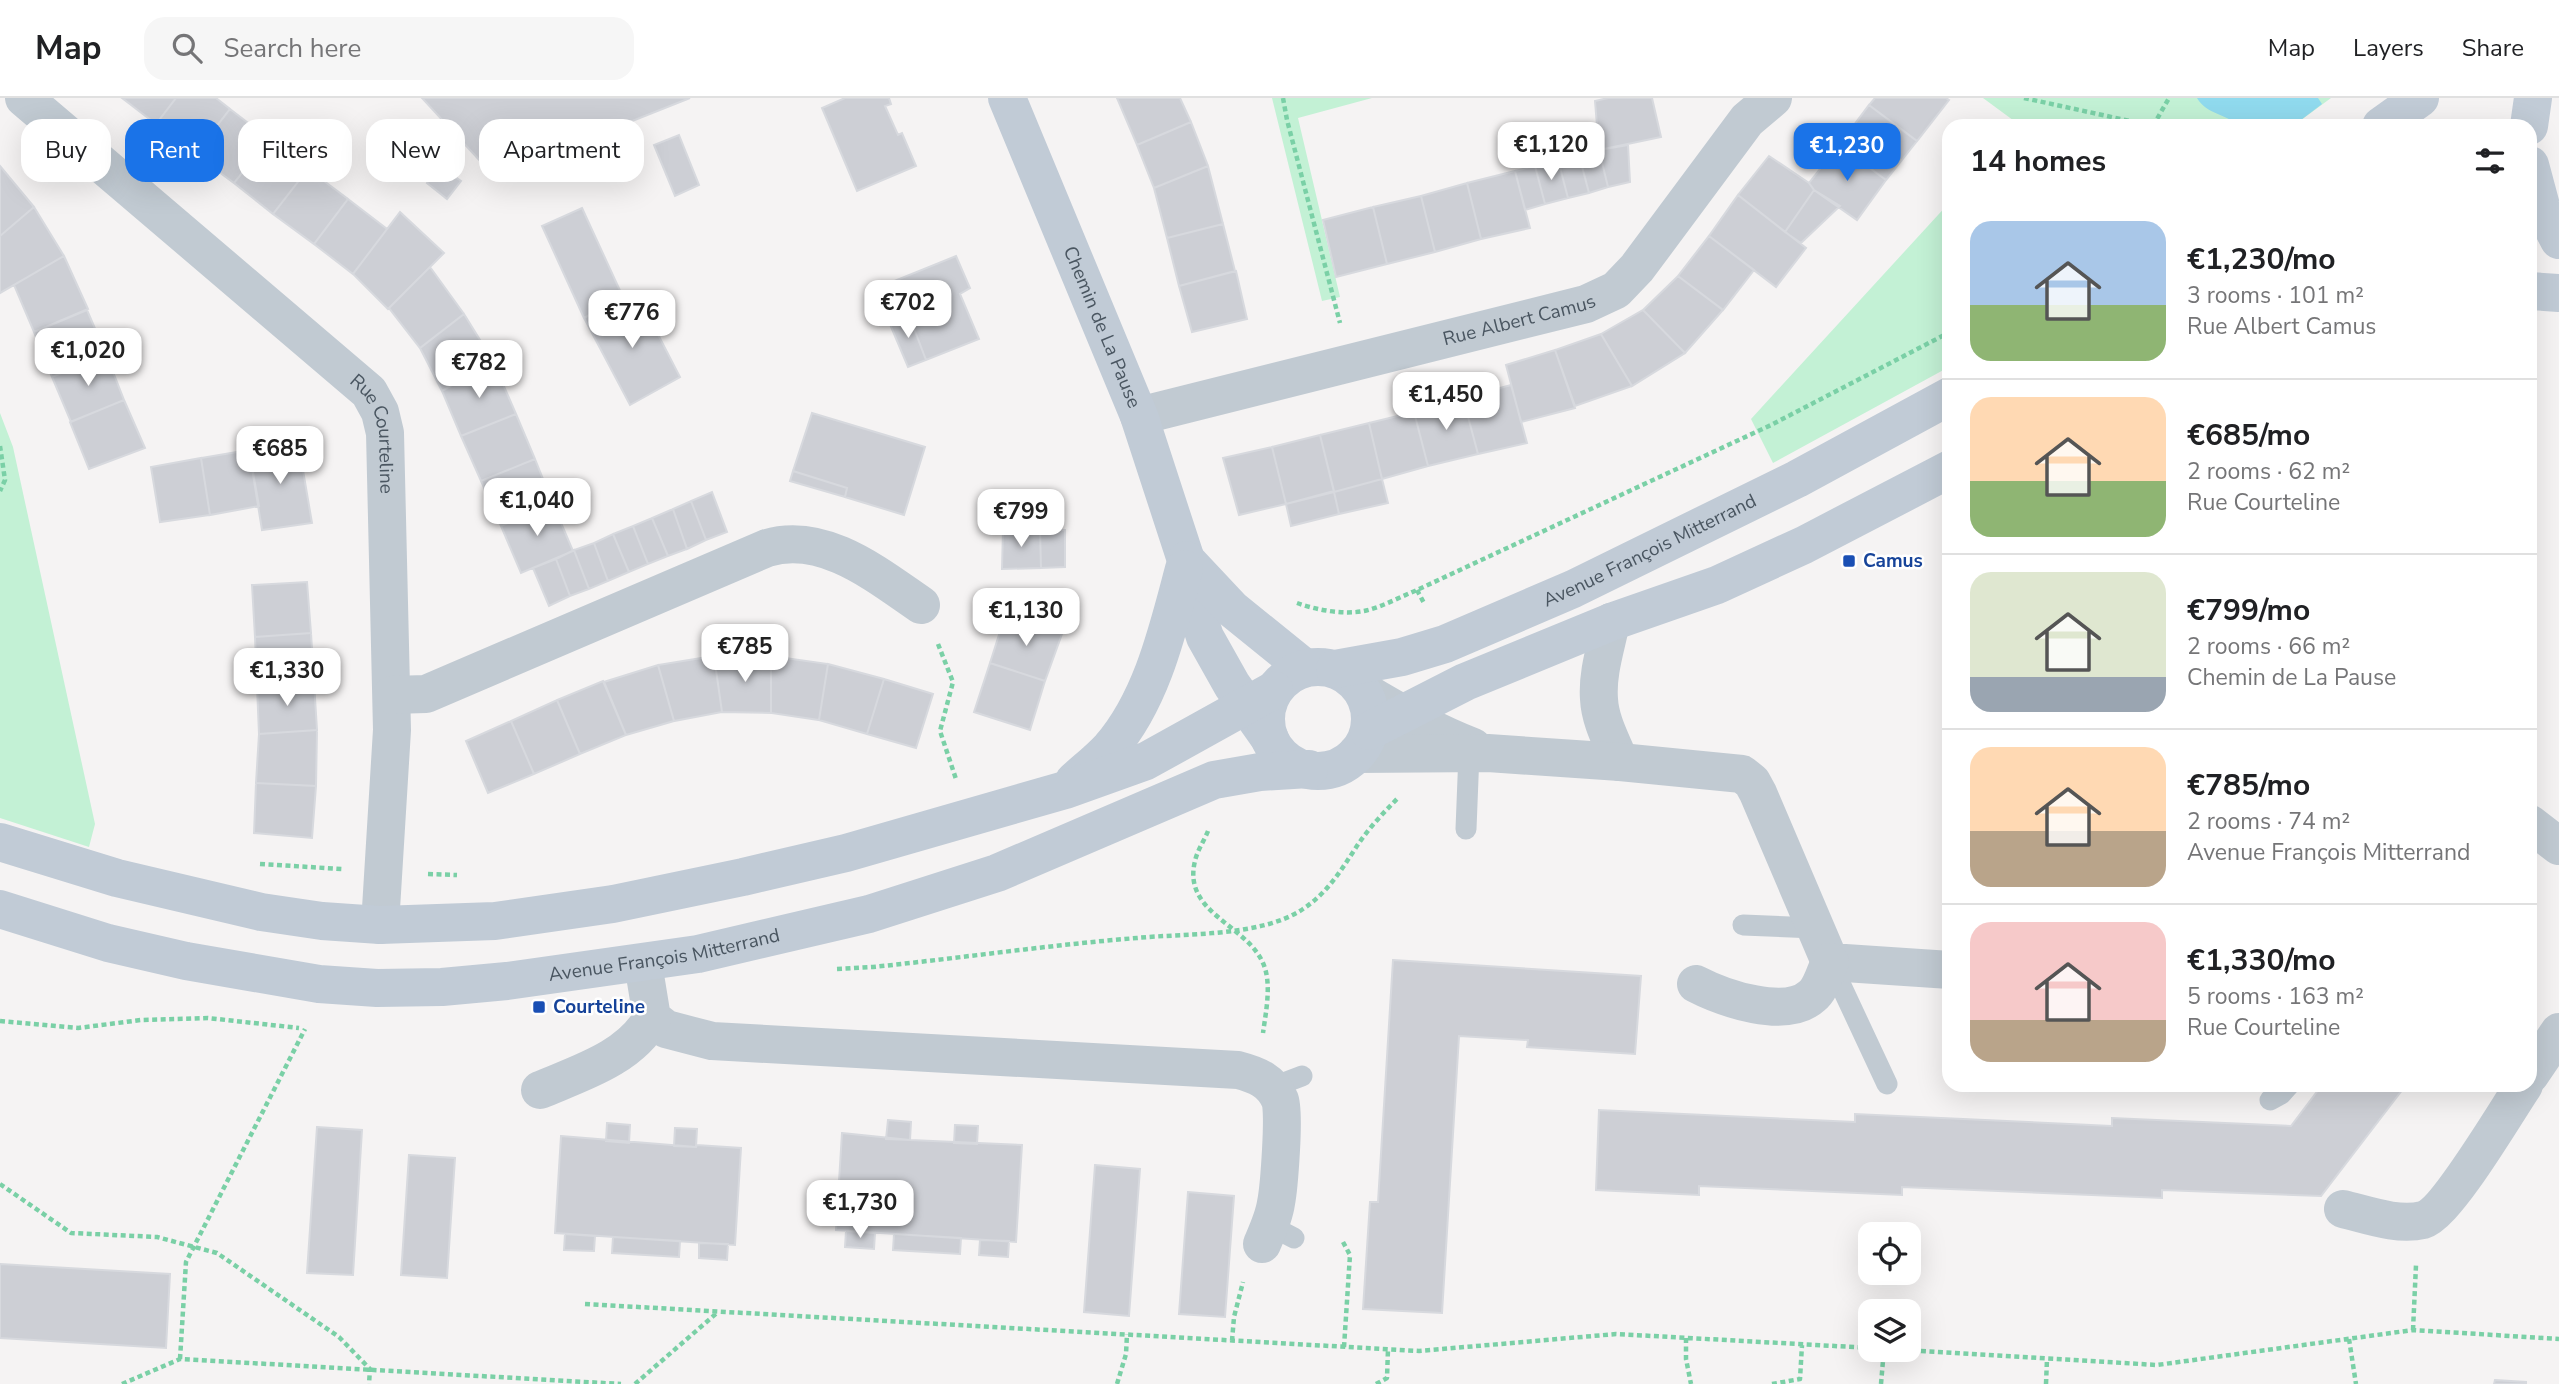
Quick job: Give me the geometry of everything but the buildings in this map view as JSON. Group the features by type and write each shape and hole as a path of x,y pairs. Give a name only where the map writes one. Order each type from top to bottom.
{"street":[{"name":"Rue Courteline","path":"24,98 369,392 380,412 385,433 392,695 380,925"},
{"name":"Chemin de La Pause","path":"1007,98 1139,416 1186,560 1193,600 1205,637 1260,698 1270,739 1280,754 1293,764 1309,769"},
{"name":"Rue Albert Camus","path":"1139,416 1586,304 1616,290 1637,268 1746,120 1773,98"},
{"path":"2391,119 2420,98"},
{"path":"2530,119 2533,98"},
{"path":"2538,175 2541,206 2559,240"},
{"path":"2537,291 2559,293"},
{"name":"Avenue François Mitterrand","path":"1334,676 1445,644 1573,589 1797,479 1942,400"},
{"path":"1309,769 1326,770 1343,765 1362,743 1402,714 1465,682 1611,622 1717,585 1804,545 1942,473"},
{"path":"392,695 426,694 767,548 783,544 801,544 851,558 921,605"},
{"path":"1065,790 1109,748 1127,724 1144,691 1169,626 1186,560"},
{"name":"Chemin de La Pause","path":"1186,560 1232,609 1334,676"},
{"path":"1611,622 1600,677 1599,699 1603,721 1620,762"},
{"path":"1334,676 1368,703 1370,717 1362,743"},
{"path":"0,842 117,878 261,912 322,921 380,925 495,921 613,904 846,853 1065,790 1146,761 1260,698 1283,680 1334,676 1478,753"},
{"path":"1362,743 1742,774 1752,782 1758,793 1823,945 1816,993 1801,1004 1787,1006 1743,1002 1718,995 1696,984"},
{"name":"Avenue François Mitterrand","path":"0,909 108,943 186,961 320,984 377,988 442,987 643,963 698,954 811,928 998,873 1214,780 1260,772 1309,769"},
{"path":"2537,829 2559,846"},
{"path":"1823,945 1942,968"},
{"path":"540,1090 615,1056 643,1035 652,1018 643,963"},
{"path":"652,1018 666,1029 712,1041 1224,1070 1278,1079 1282,1103 1275,1236"},
{"path":"2537,1065 2559,1032"},
{"path":"2343,1209 2394,1221 2425,1219 2446,1202 2519,1092"}],"lane":[{"path":"1466,829 1478,753"},
{"path":"1743,925 1823,945 1887,1084"},
{"path":"2270,1100 2283,1092"}],"path":[{"path":"1283,98 1351,364"},
{"path":"2024,98 2123,119"},
{"path":"2157,119 2169,98"},
{"path":"1291,601 1310,608 1339,612 1364,611 1417,590 1771,425 1942,336"},
{"path":"0,446 5,480 0,491"},
{"path":"921,605 954,682 940,731 969,817"},
{"path":"825,970 1136,938 1237,931 1269,923 1301,911 1324,894 1356,848 1402,794"},
{"path":"1210,828 1195,861 1196,888 1199,897 1210,911 1255,948 1264,965 1266,1010 1278,1079"},
{"path":"0,1021 78,1028 141,1020 208,1018 305,1028 186,1262 180,1359"},
{"path":"0,1184 71,1233 157,1237 217,1253 339,1337 370,1369 369,1384"},
{"path":"2413,1331 2416,1254 2425,1219"},
{"path":"1232,1340 1234,1317 1245,1273 1275,1236"},
{"path":"1343,1242 1350,1255 1344,1347"},
{"path":"585,1304 1419,1351 1616,1334 1858,1347"},
{"path":"635,1384 719,1312"},
{"path":"1921,1351 2157,1365 2413,1331 2559,1339"},
{"path":"1117,1384 1126,1354 1127,1334"},
{"path":"1686,1338 1686,1359 1691,1384"},
{"path":"2349,1339 2356,1384"},
{"path":"1772,1384 1800,1378 1802,1345"},
{"path":"1376,1384 1387,1378 1388,1349"},
{"path":"122,1384 130,1378 180,1359 621,1384"},
{"path":"2046,1384 2047,1359"},
{"path":"1881,1384 1884,1362"}],"green space":[{"path":"1272,98 1372,98 1298,118 1340,297 1322,301"},
{"path":"1983,98 2331,98 2302,119 2012,119"},
{"path":"1942,211 1942,371 1773,463 1751,419"},
{"path":"0,413 13,447 95,824 89,847 0,818"}],"water":[{"path":"2197,98 2318,98 2322,104 2302,119 2228,119 2201,104"}],"place":[{"name":"Camus","path":"1849,561"},
{"name":"Courteline","path":"539,1007"}]}
